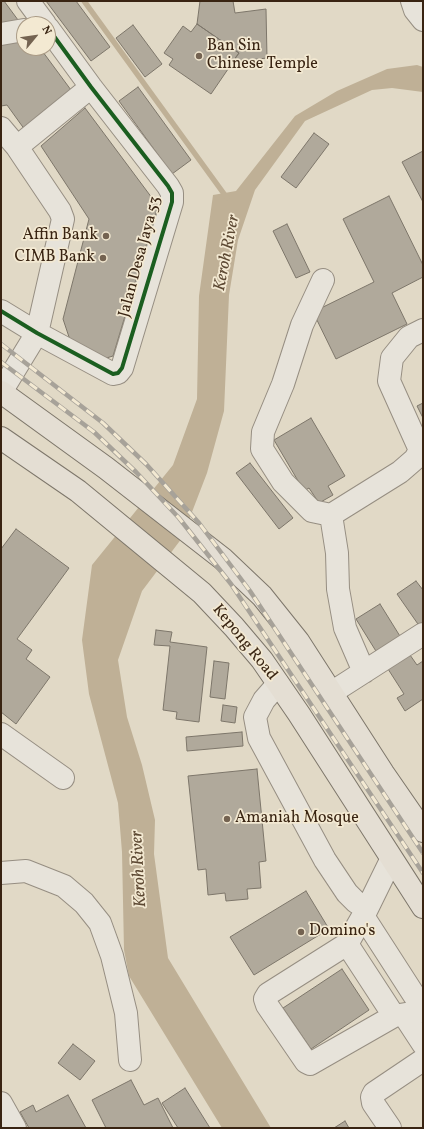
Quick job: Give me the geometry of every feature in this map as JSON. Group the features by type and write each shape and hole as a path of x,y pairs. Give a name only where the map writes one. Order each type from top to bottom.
{"main road":[{"path":"1,392 106,468 223,559 262,596 298,641 423,831"},
{"name":"Kepong Road","path":"1,438 78,491 202,593 257,654 349,792 391,860 423,907"}],"street":[{"path":"28,1 39,16"},
{"path":"412,1 415,10 423,20"},
{"path":"1,34 16,31"},
{"name":"Jalan Desa Jaya 53","path":"1,311 37,333 113,374 118,373 122,368 172,202 172,194 168,186 56,39"},
{"path":"17,147 91,86"},
{"path":"1,128 17,147 60,211 63,219 37,333 1,392"},
{"path":"323,280 302,325 283,384 263,432 262,449 283,482 312,510 331,515 400,472 422,453 389,381 392,358 409,337 423,330"},
{"path":"331,515 337,553 338,589 345,628 364,672"},
{"path":"331,693 423,634"},
{"path":"278,684 264,700 255,716 259,738 325,860 347,892 365,913 411,1013 423,1044"},
{"path":"1,734 63,778"},
{"path":"391,860 365,913 347,944 268,994 265,999 267,1006 306,1062 310,1064 411,1013"},
{"path":"1,873 26,871 64,886 84,903 100,923 112,956 126,1014 130,1060"},
{"path":"347,944 411,1013"},
{"path":"390,1128 373,1103 372,1097 374,1093 423,1060"},
{"path":"1,1103 15,1128"}],"water":[{"name":"Keroh River","path":"417,65 423,67 423,92 392,88 372,90 305,121 255,190 238,240 229,295 224,411 207,473 182,538 142,591 118,660 127,717 142,765 155,820 154,854 168,958 271,1128 222,1128 129,976 124,950 122,852 118,803 89,694 82,640 92,565 173,465 197,399 199,296 213,195 236,191 295,116 337,91 387,69"}],"building":[{"path":"1,1 4,1 16,17 16,25 1,28"},
{"path":"46,1 76,1 110,47 91,61"},
{"path":"200,1 233,1 235,13 266,9 267,58 232,62 239,53 197,24"},
{"path":"197,24 239,53 211,94 169,65 173,59 164,53 183,26 191,32"},
{"path":"133,25 162,64 145,77 116,38"},
{"path":"16,38 16,56 46,56 71,90 25,130 7,105 1,106 1,41"},
{"path":"138,87 191,160 172,174 119,101"},
{"path":"85,108 158,206 113,356 100,360 70,340 63,319 89,219 41,146"},
{"path":"314,133 329,144 296,188 281,177"},
{"path":"423,151 423,202 402,162"},
{"path":"389,196 423,265 423,277 392,293 407,324 336,359 313,312 374,282 343,219"},
{"path":"287,224 310,272 296,278 273,231"},
{"path":"423,403 423,418 417,406"},
{"path":"311,418 345,476 328,486 333,495 319,503 309,488 304,491 274,440"},
{"path":"250,463 293,518 279,529 236,473"},
{"path":"16,529 69,568 17,639 32,650 26,659 50,677 16,724 1,712 1,549"},
{"path":"416,581 423,590 423,625 420,627 397,594"},
{"path":"380,604 403,641 379,656 356,619"},
{"path":"156,630 172,632 170,642 207,647 199,722 176,719 177,712 163,710 170,646 154,645"},
{"path":"410,655 417,665 423,661 423,699 405,711 397,698 404,694 388,669"},
{"path":"214,661 229,663 225,699 210,697"},
{"path":"223,705 237,707 235,723 221,721"},
{"path":"242,732 243,746 187,751 186,737"},
{"name":"Amaniah Mosque","path":"257,769 266,861 259,862 261,888 247,889 248,899 226,901 225,893 208,895 206,869 198,870 188,776"},
{"path":"306,891 329,929 254,975 230,937"},
{"path":"342,969 369,1010 311,1049 283,1008"},
{"path":"73,1044 95,1061 80,1080 58,1063"},
{"path":"131,1080 144,1105 158,1098 173,1128 106,1128 92,1100"},
{"path":"185,1088 210,1128 178,1128 162,1103"},
{"path":"68,1095 86,1128 29,1128 20,1112 33,1105 36,1112"},
{"path":"345,1121 349,1128 334,1128"}],"waterway":[{"path":"84,1 227,198"}],"railway":[{"path":"1,344 103,423 146,464 199,523 250,591 423,853"},
{"path":"1,362 94,432 136,472 179,518 231,584 423,873"}],"cycle path":[{"path":"1,311 37,333 113,374 118,373 122,368 172,202 172,193 168,186 91,87 56,39"}],"place":[{"name":"Ban Sin Chinese Temple","path":"199,56"},
{"name":"Affin Bank","path":"106,236"},
{"name":"CIMB Bank","path":"103,258"},
{"name":"Amaniah Mosque","path":"227,819"},
{"name":"Domino's","path":"301,932"}]}
